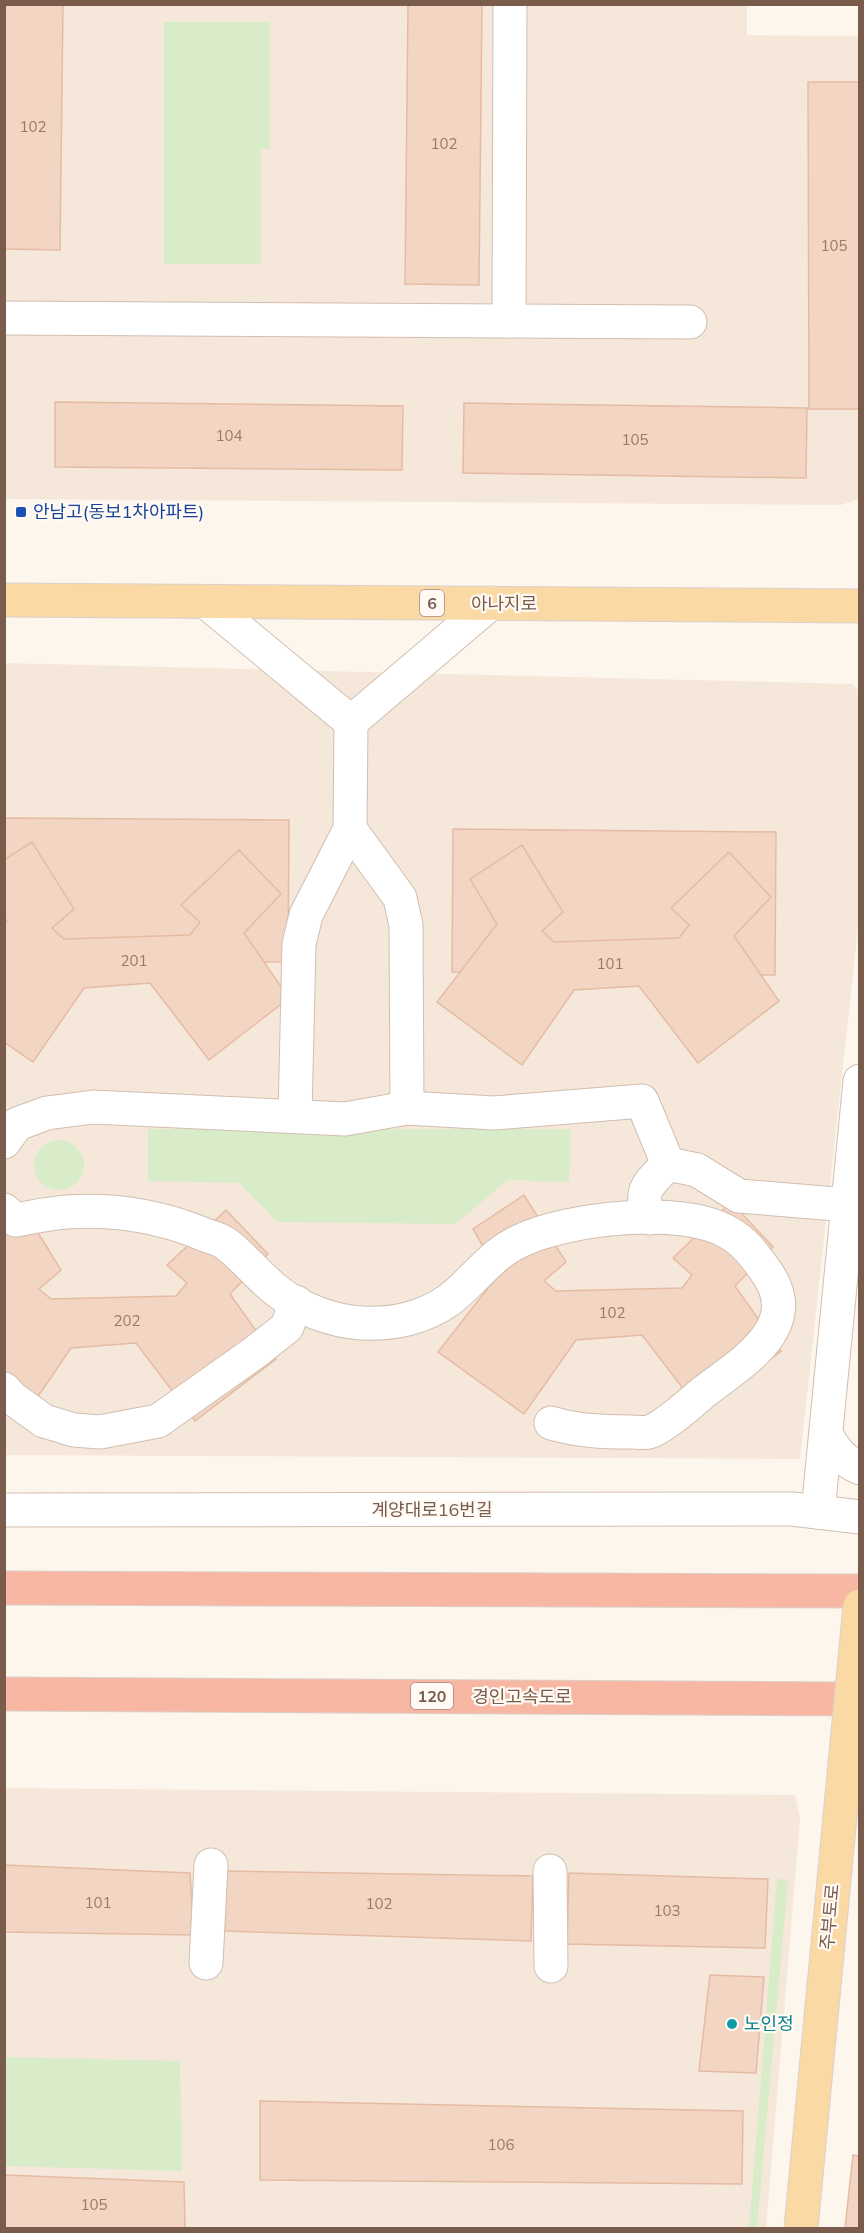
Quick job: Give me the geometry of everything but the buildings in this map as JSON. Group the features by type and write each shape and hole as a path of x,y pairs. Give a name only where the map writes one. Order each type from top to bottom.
{"highway":[{"path":"4,1588 860,1591"},
{"name":"경인고속도로","path":"4,1694 860,1699"}],"main road":[{"name":"아나지로","path":"4,600 860,606"},
{"name":"주부토로","path":"801,2229 860,1606"}],"street":[{"path":"509,321 510,4"},
{"path":"4,318 690,322"},
{"path":"206,602 351,722"},
{"path":"295,1116 299,944 306,915 350,829 351,722 491,603"},
{"path":"350,829 400,898 406,925 407,1108"},
{"path":"818,1512 860,1081"},
{"path":"4,1142 17,1124 47,1113 93,1107 345,1119 407,1108 495,1113 642,1101 668,1164"},
{"path":"668,1164 697,1170 738,1196 848,1205"},
{"path":"650,1218 643,1203 646,1188 668,1164"},
{"path":"728,1232 738,1196"},
{"path":"4,1210 16,1220 67,1212 114,1212 182,1226 224,1242 279,1293 318,1315 361,1323 398,1322 428,1313 450,1299 502,1252 520,1240 574,1224 666,1217 700,1222 728,1232 751,1250 773,1281 779,1310 775,1326 762,1347 675,1415 649,1432 574,1430 551,1423"},
{"path":"4,1241 41,1216"},
{"path":"4,1389 12,1398 44,1421 74,1430 100,1432 158,1421 254,1353 286,1327 297,1302"},
{"path":"826,1434 840,1456 860,1468"},
{"name":"계양대로16번길","path":"4,1510 792,1509 860,1517"},
{"path":"206,1963 211,1865"},
{"path":"550,1871 550,1966"}],"shaded area":[{"path":"747,4 747,35 859,36 860,498 841,505 5,499 5,5"},
{"path":"5,663 853,684 859,691 859,920 800,1459 5,1455"},
{"path":"5,1788 795,1795 800,1818 766,2228 5,2228"}],"green space":[{"path":"164,22 270,22 270,149 261,149 261,264 164,264"},
{"path":"148,1129 571,1129 569,1182 508,1180 455,1224 277,1222 239,1183 148,1181"},
{"path":"54,1140 64,1140 77,1147 84,1160 84,1170 77,1183 64,1190 54,1190 45,1186 38,1179 34,1170 34,1160 38,1151 45,1144"},
{"path":"777,1878 788,1881 757,2228 749,2228"},
{"path":"5,2057 180,2061 182,2171 5,2166"}],"place":[{"name":"안남고(동보1차아파트)","path":"21,512"},
{"name":"노인정","path":"732,2024"}]}
